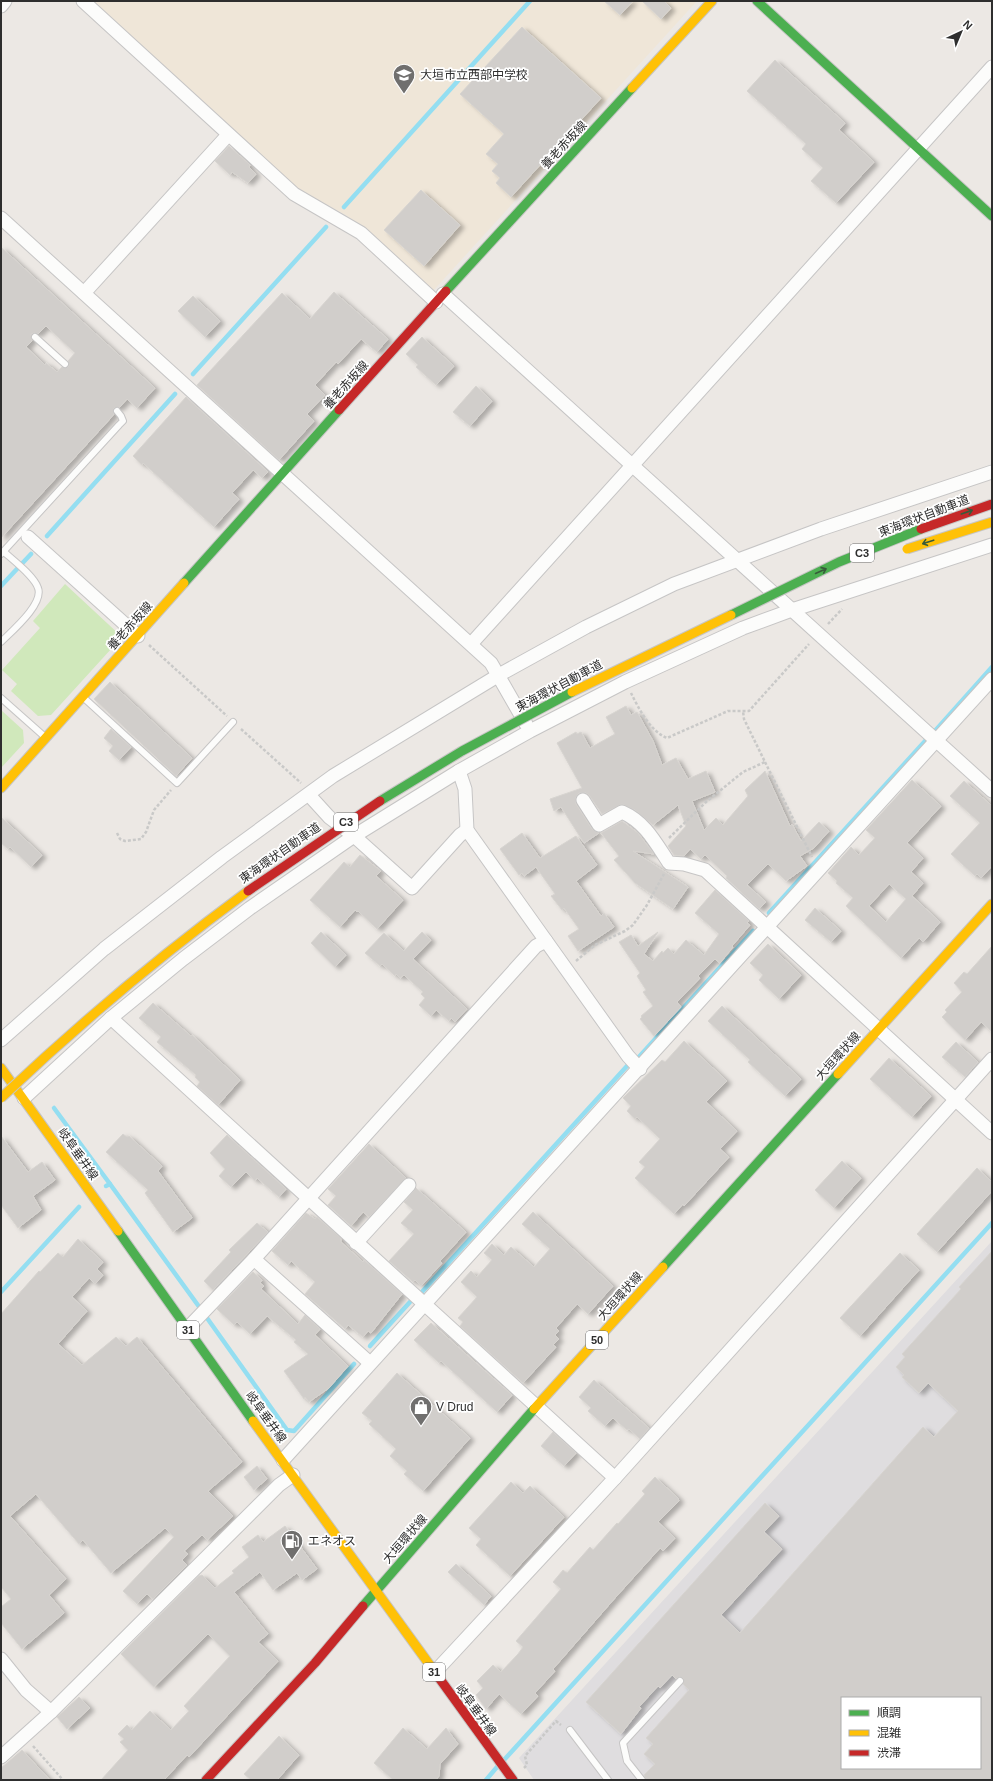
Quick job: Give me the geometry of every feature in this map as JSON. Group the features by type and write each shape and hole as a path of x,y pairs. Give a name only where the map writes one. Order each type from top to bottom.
{"main road":[{"name":"養老赤坂線","path":"1,788 440,298 712,1"},
{"path":"757,1 992,216"},
{"name":"東海環状自動車道","path":"1,1098 41,1058 133,979 228,904 329,833 430,770 537,710 634,660 819,571 917,530 992,504"},
{"name":"東海環状自動車道","path":"897,553 992,522"},
{"name":"東海環状自動車道","path":"735,612 831,576"},
{"name":"大垣環状線","path":"206,1780 315,1663 375,1591 537,1406 992,904"},
{"name":"岐阜垂井線","path":"1,1068 510,1777"}],"street":[{"path":"1,6 5,1"},
{"path":"83,1 294,194 360,233 440,298 819,634 992,792"},
{"path":"471,644 992,67"},
{"path":"84,293 228,135"},
{"path":"1,218 491,663 530,731"},
{"path":"1,1040 104,949 222,857 309,795 333,776 499,675 586,627 674,584 821,528 992,472"},
{"path":"28,537 138,636"},
{"path":"24,1098 111,1018 183,959 250,908 354,836 459,771 530,731 625,682 743,628 792,610 992,545"},
{"path":"283,1460 640,1069 992,678"},
{"path":"459,771 465,789 467,830 628,1056 640,1069"},
{"path":"309,795 329,817 354,836 412,888 460,835 467,830"},
{"path":"583,800 599,825 622,812 633,817 645,827 669,863 684,864 705,870 992,1133"},
{"path":"187,1329 254,1259 536,946 546,941"},
{"path":"111,1018 615,1478"},
{"path":"434,1673 615,1478 954,1099 992,1059"},
{"path":"356,1243 409,1185"},
{"path":"254,1259 370,1363"},
{"path":"1,1757 51,1712 278,1485 293,1475"},
{"path":"1,1659 26,1690 51,1712"}],"lane":[{"path":"36,337 65,364"},
{"path":"1,642 35,605 39,597 38,588 24,571 14,561 2,553 120,425 123,421 117,411"},
{"path":"83,697 177,784 233,722"},
{"path":"1,698 46,738"},
{"path":"642,1780 627,1761 623,1743 680,1681"},
{"path":"570,1730 608,1780"}],"path":[{"path":"625,682 650,724 660,735 667,738 728,711 749,711 845,605 843,594"},
{"path":"743,711 744,719 811,856 814,858"},
{"path":"659,848 706,802 743,772 765,762"},
{"path":"117,833 120,839 125,841 141,839 146,832 154,810 177,784"},
{"path":"566,969 595,945 625,932 633,925 647,905 669,863"},
{"path":"521,1770 527,1765 525,1756 556,1721 570,1730"},
{"path":"25,1736 63,1780"}],"shaded area":[{"name":"大垣市立西部中学校","path":"93,1 697,1 433,291 349,217 298,189"},
{"path":"992,1241 992,1780 534,1780 519,1758"}],"green space":[{"path":"65,584 122,637 51,715 38,716 11,691 17,684 2,670 40,628 33,621"},
{"path":"1,710 23,730 24,743 1,768"}],"building":[{"path":"604,1 633,1 620,15"},
{"path":"642,1 664,1 671,8 661,19"},
{"path":"522,27 601,98 511,197 496,183 500,178 492,171 498,164 486,154 504,134 460,94"},
{"path":"775,60 845,123 839,130 874,162 836,203 811,181 823,168 802,149 806,144 747,91"},
{"path":"229,146 250,165 249,167 256,174 248,183 232,172 230,175 215,161"},
{"path":"421,190 460,225 424,266 384,230"},
{"path":"1,247 155,388 137,408 127,399 120,407 114,408 114,414 109,420 1,538","holes":["46,326 75,353 68,361 68,367 62,367 57,372 46,363 45,365 26,347 32,341 31,334 38,334"]},
{"path":"334,292 388,339 377,352 361,339 338,364 336,362 315,385 325,395 307,414 314,421 279,460 197,385 282,293 310,319"},
{"path":"193,296 220,321 205,337 178,311"},
{"path":"422,337 454,366 436,385 416,367 418,365 406,354"},
{"path":"476,386 492,401 470,426 453,412"},
{"path":"186,397 268,472 262,478 253,470 232,493 239,499 214,527 143,463 142,465 133,456"},
{"path":"110,682 192,758 176,776 94,699"},
{"path":"626,706 631,715 637,712 653,741 662,765 676,758 688,779 706,771 715,792 692,801 704,830 716,818 723,825 748,796 745,790 765,771 790,826 792,824 801,841 819,822 829,831 814,848 800,856 807,866 786,881 768,864 747,885 766,902 759,909 726,878 727,876 705,855 701,859 690,849 684,856 674,855 668,846 686,826 678,805 653,825 635,810 622,804 602,814 589,795 586,793 579,793 576,797 576,804 592,829 599,833 584,843 561,807 554,811 550,799 582,788 557,743 576,732 577,734 581,732 590,748 615,734 606,717"},
{"path":"111,729 131,747 119,760 109,751 113,746 104,738"},
{"path":"912,780 941,806 907,843 923,858 911,872 923,883 912,896 940,922 923,942 919,938 901,958 846,906 853,898 836,883 837,881 828,873 851,847 859,855 875,838 866,830","holes":["889,884 906,899 886,922 869,906"]},
{"path":"964,781 992,806 992,866 981,878 977,874 975,876 951,854 980,823 950,796"},
{"path":"1,817 42,855 31,867 10,847 8,849 1,843"},
{"path":"622,821 638,833 654,854 633,851 688,887 673,909 635,883 614,860 619,856 601,833"},
{"path":"522,833 540,858 576,836 597,865 576,881 601,916 604,913 614,927 578,951 568,936 579,929 564,908 562,910 551,896 555,894 536,867 524,876 522,873 519,875 500,849"},
{"path":"360,855 381,871 376,876 403,900 377,929 358,911 357,912 355,910 340,927 310,900 344,862 350,867"},
{"path":"715,890 749,921 747,923 750,925 720,963 715,959 698,976 700,978 677,1002 681,1007 654,1036 640,1019 642,1017 641,1016 653,1006 643,992 646,990 637,976 640,973 619,942 631,935 638,946 658,932 644,954 653,961 662,951 663,953 668,948 674,954 686,940 704,955 719,934 695,913"},
{"path":"815,908 841,931 831,942 805,920"},
{"path":"321,932 346,955 335,967 311,943"},
{"path":"422,932 431,940 413,959 467,1009 455,1022 451,1018 449,1021 436,1010 431,1016 419,1005 425,998 421,994 423,992 404,975 400,978 396,974 395,976 382,964 380,966 365,953 384,933 404,951"},
{"path":"768,944 801,975 779,999 759,980 763,975 750,963"},
{"path":"992,946 992,1032 981,1022 965,1040 942,1017 947,1012 945,1010 962,992 954,983 964,972 967,974"},
{"path":"153,1003 191,1036 192,1035 240,1080 218,1105 197,1086 200,1082 195,1077 196,1075 157,1042 161,1037 139,1018"},
{"path":"722,1006 801,1079 785,1096 748,1062 750,1060 708,1021"},
{"path":"684,1041 727,1081 706,1102 737,1131 720,1149 729,1157 684,1206 683,1204 674,1214 635,1178 645,1167 639,1162 660,1139 637,1117 635,1119 627,1111 631,1106 623,1098 662,1060 665,1062"},
{"path":"956,1042 978,1062 965,1077 942,1057"},
{"path":"889,1058 931,1096 912,1117 870,1079"},
{"path":"123,1134 127,1137 129,1136 162,1166 158,1171 191,1216 192,1218 173,1232 145,1193 148,1190 106,1152"},
{"path":"227,1135 286,1189 279,1197 257,1178 255,1181 246,1172 231,1187 219,1176 225,1169 210,1153"},
{"path":"1,1136 28,1172 42,1162 55,1180 33,1196 41,1210 18,1228 1,1205"},
{"path":"369,1144 406,1178 369,1217 363,1212 351,1226 328,1205 336,1196 328,1189"},
{"path":"842,1161 861,1178 834,1208 815,1190"},
{"path":"977,1168 992,1182 992,1191 937,1252 917,1234"},
{"path":"416,1188 466,1232 440,1261 442,1263 421,1286 415,1280 413,1282 389,1261 414,1234 401,1223 413,1210 404,1202"},
{"path":"533,1212 613,1286 588,1314 577,1304 556,1328 559,1331 555,1335 559,1339 553,1345 556,1347 523,1383 460,1326 463,1322 458,1318 477,1297 461,1282 471,1271 477,1277 492,1260 484,1253 492,1244 504,1255 511,1247 534,1267 550,1249 522,1224"},
{"path":"306,1213 315,1219 317,1217 341,1238 341,1242 363,1262 364,1260 402,1294 371,1333 368,1331 363,1337 348,1325 345,1329 305,1294 315,1282 291,1261 288,1265 272,1251"},
{"path":"257,1223 268,1232 213,1290 204,1281 231,1252 229,1250"},
{"path":"78,1239 103,1262 97,1269 103,1275 95,1284 89,1278 72,1297 87,1311 58,1344 82,1365 116,1337 126,1346 137,1337 242,1462 208,1491 233,1516 207,1540 202,1535 184,1551 188,1554 182,1560 187,1565 153,1599 147,1594 137,1604 123,1591 174,1537 165,1528 111,1573 83,1540 79,1544 36,1494 10,1516 66,1579 49,1595 64,1613 22,1649 1,1623 1,1607 11,1599 1,1587 1,1314 39,1271 40,1272 58,1253 63,1257"},
{"path":"992,1251 992,1780 646,1780 644,1775 655,1764 644,1754 653,1744 646,1738 689,1690 683,1684 683,1678 679,1677 676,1679 672,1675 660,1688 658,1686 639,1707 641,1708 621,1734 586,1702 765,1503 779,1516 764,1532 782,1549 721,1615 740,1633 923,1427 934,1437 958,1411 928,1383 919,1393 902,1377 904,1375 896,1367 905,1357 902,1354 961,1289 959,1287"},
{"path":"900,1253 919,1270 860,1336 840,1318"},
{"path":"253,1272 262,1280 260,1283 264,1286 261,1289 298,1324 305,1315 320,1329 315,1335 348,1366 329,1388 309,1402 305,1397 304,1399 284,1371 308,1354 294,1342 296,1340 267,1316 250,1334 237,1322 234,1325 217,1309"},
{"path":"431,1323 512,1395 497,1412 441,1361 439,1363 414,1340"},
{"path":"397,1373 470,1438 423,1491 404,1474 407,1471 390,1456 396,1449 369,1424 372,1421 362,1413"},
{"path":"594,1380 649,1428 640,1439 613,1418 605,1426 588,1411 591,1408 579,1397"},
{"path":"553,1432 576,1453 564,1466 541,1446"},
{"path":"257,1466 267,1479 254,1490 244,1477"},
{"path":"655,1477 678,1498 679,1501 658,1522 675,1538 663,1551 660,1548 615,1598 553,1669 555,1671 535,1693 538,1696 521,1714 499,1694 486,1709 476,1695 483,1688 477,1681 493,1665 501,1672 518,1654 523,1647 516,1641 561,1589 553,1582 563,1570 567,1573 590,1547 593,1550 645,1494 642,1491"},
{"path":"511,1482 523,1493 530,1486 564,1517 510,1576 476,1545 481,1539 469,1528"},
{"path":"285,1526 317,1569 302,1580 297,1573 273,1590 260,1572 234,1592 268,1634 258,1642 278,1661 189,1757 187,1755 164,1780 101,1780 128,1750 120,1742 124,1739 118,1734 127,1725 132,1730 150,1711 171,1730 189,1711 184,1706 230,1656 208,1634 154,1687 121,1654 199,1576 202,1575 215,1588 234,1573 232,1571 249,1557 242,1547 258,1535 263,1542"},
{"path":"456,1564 491,1596 484,1605 448,1572"},
{"path":"79,1697 90,1708 67,1729 57,1717"},
{"path":"403,1728 427,1749 446,1728 458,1744 440,1764 439,1776 436,1780 393,1780 374,1763"},
{"path":"279,1736 299,1755 277,1780 251,1780 244,1774"},
{"path":"22,1750 50,1780 1,1780 1,1768"}],"waterway":[{"path":"344,207 530,1"},
{"path":"193,374 326,227"},
{"path":"47,536 175,394"},
{"path":"1,586 31,554"},
{"path":"934,732 992,667"},
{"path":"769,913 926,740"},
{"path":"638,1058 753,931"},
{"path":"421,1293 627,1066"},
{"path":"54,1108 110,1184 106,1186"},
{"path":"110,1184 200,1308"},
{"path":"1,1292 79,1207"},
{"path":"504,1760 992,1223"},
{"path":"370,1346 410,1302"},
{"path":"207,1318 287,1430 294,1431 354,1364"},
{"path":"486,1780 497,1767"}],"traffic: fast":[{"path":"757,1 992,216"},
{"path":"446,291 632,88"},
{"path":"184,583 339,410"},
{"path":"731,615 839,562 921,529"},
{"path":"380,801 462,751 572,692"},
{"path":"663,1267 838,1074"},
{"path":"118,1231 253,1421"},
{"path":"363,1606 534,1409"}],"traffic: slow":[{"path":"632,88 712,1"},
{"path":"907,549 992,522"},
{"path":"1,788 184,583"},
{"path":"572,692 731,615"},
{"path":"1,1098 60,1043 152,965 248,891"},
{"path":"838,1074 992,904"},
{"path":"1,1068 118,1231"},
{"path":"534,1409 663,1267"},
{"path":"253,1421 437,1675"}],"traffic: jam":[{"path":"339,410 446,291"},
{"path":"921,529 992,504"},
{"path":"248,891 380,801"},
{"path":"206,1780 315,1663 363,1606"},
{"path":"437,1675 513,1780"}],"place":[{"name":"大垣市立西部中学校","path":"404,94"},
{"name":"V Drud","path":"421,1426"},
{"name":"エネオス","path":"292,1560"}]}
